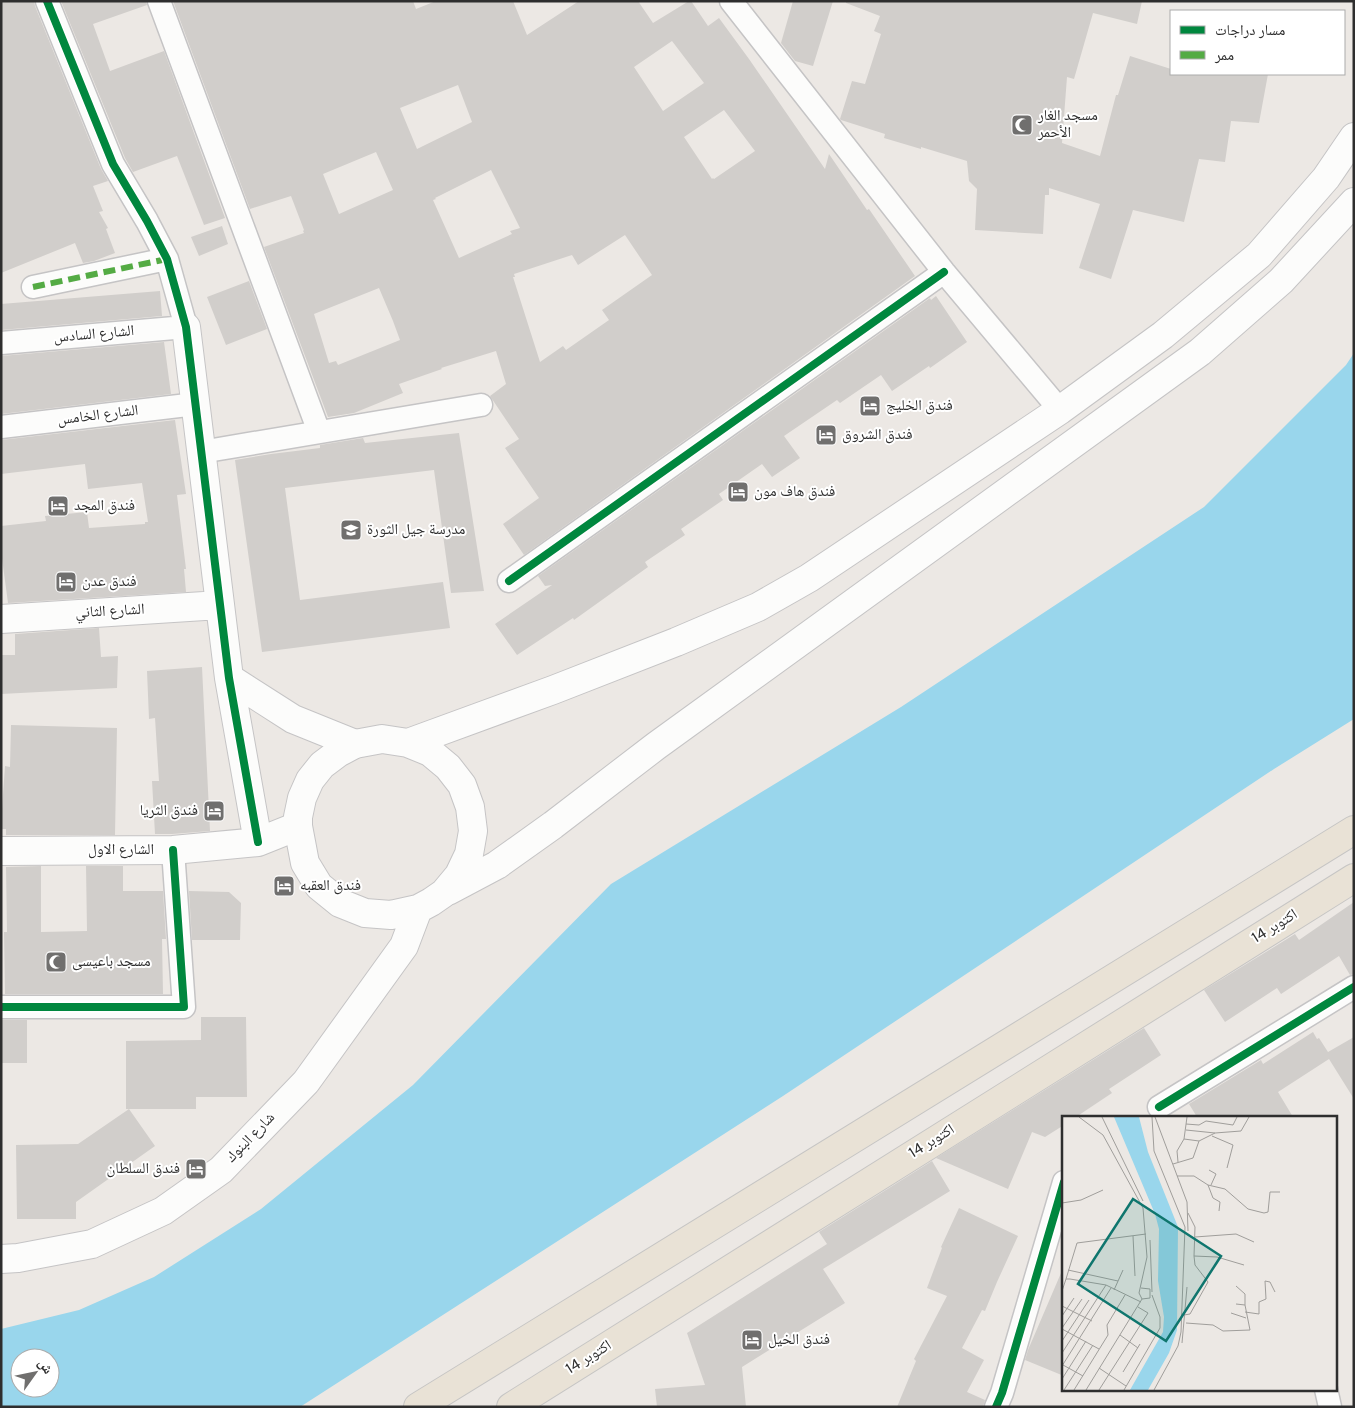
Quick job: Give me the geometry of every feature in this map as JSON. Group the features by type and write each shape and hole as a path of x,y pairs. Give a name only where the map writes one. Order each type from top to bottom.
{"highway":[{"path":"418,1407 1354,830"},
{"name":"14 اكتوبر","path":"511,1407 1354,878"}],"main road":[{"path":"408,743 553,690 676,642 758,607 809,578 1060,410 1163,334 1259,255 1326,178 1354,137"},
{"path":"444,892 497,865 656,746 1200,352 1281,281 1354,202"},
{"path":"186,327 229,678 258,842"},
{"name":"الشارع الثاني","path":"1,618 220,605"},
{"path":"229,678 293,719 355,744"},
{"path":"382,739 408,743 430,752 448,767 462,785 470,807 472,830 469,854 459,875 444,892 432,902 418,909 391,916 365,913 340,903 319,886 305,863 298,817 302,798 310,780 322,765 338,753 355,744 382,739"},
{"name":"الشارع الاول","path":"1,851 173,850 258,842 298,826"},
{"name":"شارع البنوك","path":"1,1259 18,1258 92,1244 163,1212 221,1170 306,1082 404,946 418,909"}],"street":[{"path":"47,1 113,164 167,259 186,327"},
{"path":"158,1 319,432"},
{"path":"731,1 944,272 1060,410"},
{"path":"33,287 167,259"},
{"path":"509,581 944,272"},
{"name":"الشارع السادس","path":"1,343 186,327"},
{"name":"الشارع الخامس","path":"1,427 196,404"},
{"path":"201,452 481,405"},
{"path":"1,1007 184,1007 173,850"},
{"path":"1157,1114 1354,988"},
{"path":"996,1407 1002,1393 1062,1189"},
{"path":"1326,1390 1330,1407"}],"water":[{"path":"1354,353 1354,719 1274,769 783,1096 300,1407 1,1407 1,1329 79,1310 154,1277 261,1209 413,1085 611,884 901,707 1204,507 1346,365"}],"building":[{"path":"1,1 34,1 101,169 108,181 93,186 103,211 99,212 108,228 106,229 115,253 83,263 75,243 1,273"},
{"path":"61,1 146,1 147,5 93,24 110,71 164,51 225,218 204,225 177,156 133,172 125,158"},
{"path":"173,1 413,1 416,9 436,1 513,1 527,35 579,1 638,1 653,23 691,1 708,26 719,18 825,169 829,154 915,276 524,555 503,524 539,498 505,448 519,439 490,396 506,384 496,351 441,368 399,384 403,393 354,413 328,417 264,247 304,233 304,230 291,196 250,209","holes":["672,41 704,83 663,111 634,67","458,85 472,122 417,149 400,108","724,110 755,151 712,179 684,137","376,152 393,190 339,214 323,174","491,170 520,228 510,231 512,234 459,258 433,200","625,235 652,275 602,310 609,320 566,350 563,346 540,362 513,277 515,277 514,274 572,255 578,265","379,288 400,340 338,365 336,361 329,363 314,314"]},
{"path":"793,1 833,1 813,66 795,61 781,43"},
{"path":"846,1 1142,1 1137,24 1093,13 1074,79 1067,77 1062,143 1100,156 1116,95 1118,95 1130,56 1170,69 1170,75 1268,75 1259,123 1231,121 1225,162 1199,159 1184,222 1133,210 1111,279 1079,268 1100,204 1049,188 1049,195 1045,195 1043,234 975,230 977,189 969,181 967,161 884,138 885,134 840,119 852,81 865,84 881,34 874,31 880,16 846,3"},
{"path":"222,226 228,244 199,256 191,237"},
{"path":"249,281 267,329 226,345 207,297"},
{"path":"160,291 162,316 1,330 1,304"},
{"path":"936,296 967,342 930,368 929,366 892,391 881,375 840,403 837,400 784,436 800,458 772,477 762,464 719,494 723,500 681,529 685,535 645,562 648,567 574,620 573,618 517,655 495,624 552,585 545,586 538,576 930,298 931,300"},
{"path":"164,342 171,394 1,414 1,356"},
{"path":"175,420 186,494 177,495 186,569 184,569 186,592 8,603 1,551 1,526 46,521 45,516 87,512 89,528 145,524 145,522 148,522 142,483 88,489 85,464 1,474 1,440"},
{"path":"459,433 484,591 451,593 434,470 285,488 300,600 443,582 450,628 262,652 235,460 320,448 320,445 363,438 365,443"},
{"path":"99,628 101,657 118,656 117,688 1,694 1,655 15,655 15,634"},
{"path":"202,667 210,831 155,834 152,781 159,781 155,718 149,719 147,671"},
{"path":"11,725 117,728 115,835 6,835 6,829 1,829 1,823 5,766 10,767"},
{"path":"41,866 41,932 87,931 86,866 123,866 123,891 163,891 166,939 162,939 163,994 5,994 4,932 7,932 6,867"},
{"path":"189,891 229,892 241,903 240,940 192,940"},
{"path":"1354,902 1354,974 1350,975 1339,956 1281,994 1277,988 1225,1022 1204,990 1295,934 1299,940"},
{"path":"201,1017 246,1017 247,1097 196,1097 196,1109 126,1109 126,1041 201,1040"},
{"path":"1,1020 27,1020 27,1063 1,1063"},
{"path":"1144,1028 1161,1055 1109,1089 1112,1093 1078,1116 1062,1116 1062,1126 1045,1137 1032,1132 1008,1189 936,1158"},
{"path":"1313,1032 1328,1052 1354,1037 1354,1099 1329,1059 1278,1092 1292,1116 1196,1116 1189,1104 1261,1060 1263,1064"},
{"path":"129,1109 155,1146 76,1202 76,1219 17,1219 16,1145 78,1144"},
{"path":"932,1161 950,1191 823,1269 845,1303 742,1367 746,1407 657,1407 655,1389 705,1385 687,1333 827,1244 819,1232"},
{"path":"959,1208 1018,1236 985,1311 982,1310 962,1348 984,1360 967,1392 985,1400 983,1407 897,1407 916,1361 914,1359 947,1296 927,1288 941,1247"},
{"path":"1062,1271 1062,1375 1025,1360"}],"marked path":[{"path":"33,287 167,259"}],"cycle path":[{"path":"47,1 113,164 167,259 186,327 229,678 258,842"},
{"path":"509,581 944,272"},
{"path":"1,1007 184,1007 173,850"},
{"path":"1159,1107 1354,987"},
{"path":"996,1407 1002,1393 1062,1189"}],"place":[{"name":"مسجد الغار الأحمر","path":"1022,125"},
{"name":"فندق الخليج","path":"870,406"},
{"name":"فندق الشروق","path":"826,435"},
{"name":"فندق هاف مون","path":"738,492"},
{"name":"فندق المجد","path":"58,506"},
{"name":"مدرسة جيل الثورة","path":"351,530"},
{"name":"فندق عدن","path":"66,582"},
{"name":"فندق الثريا","path":"214,811"},
{"name":"فندق العقبه","path":"284,886"},
{"name":"مسجد باعيسى","path":"56,962"},
{"name":"فندق السلطان","path":"196,1169"},
{"name":"فندق الخيل","path":"752,1340"}]}
